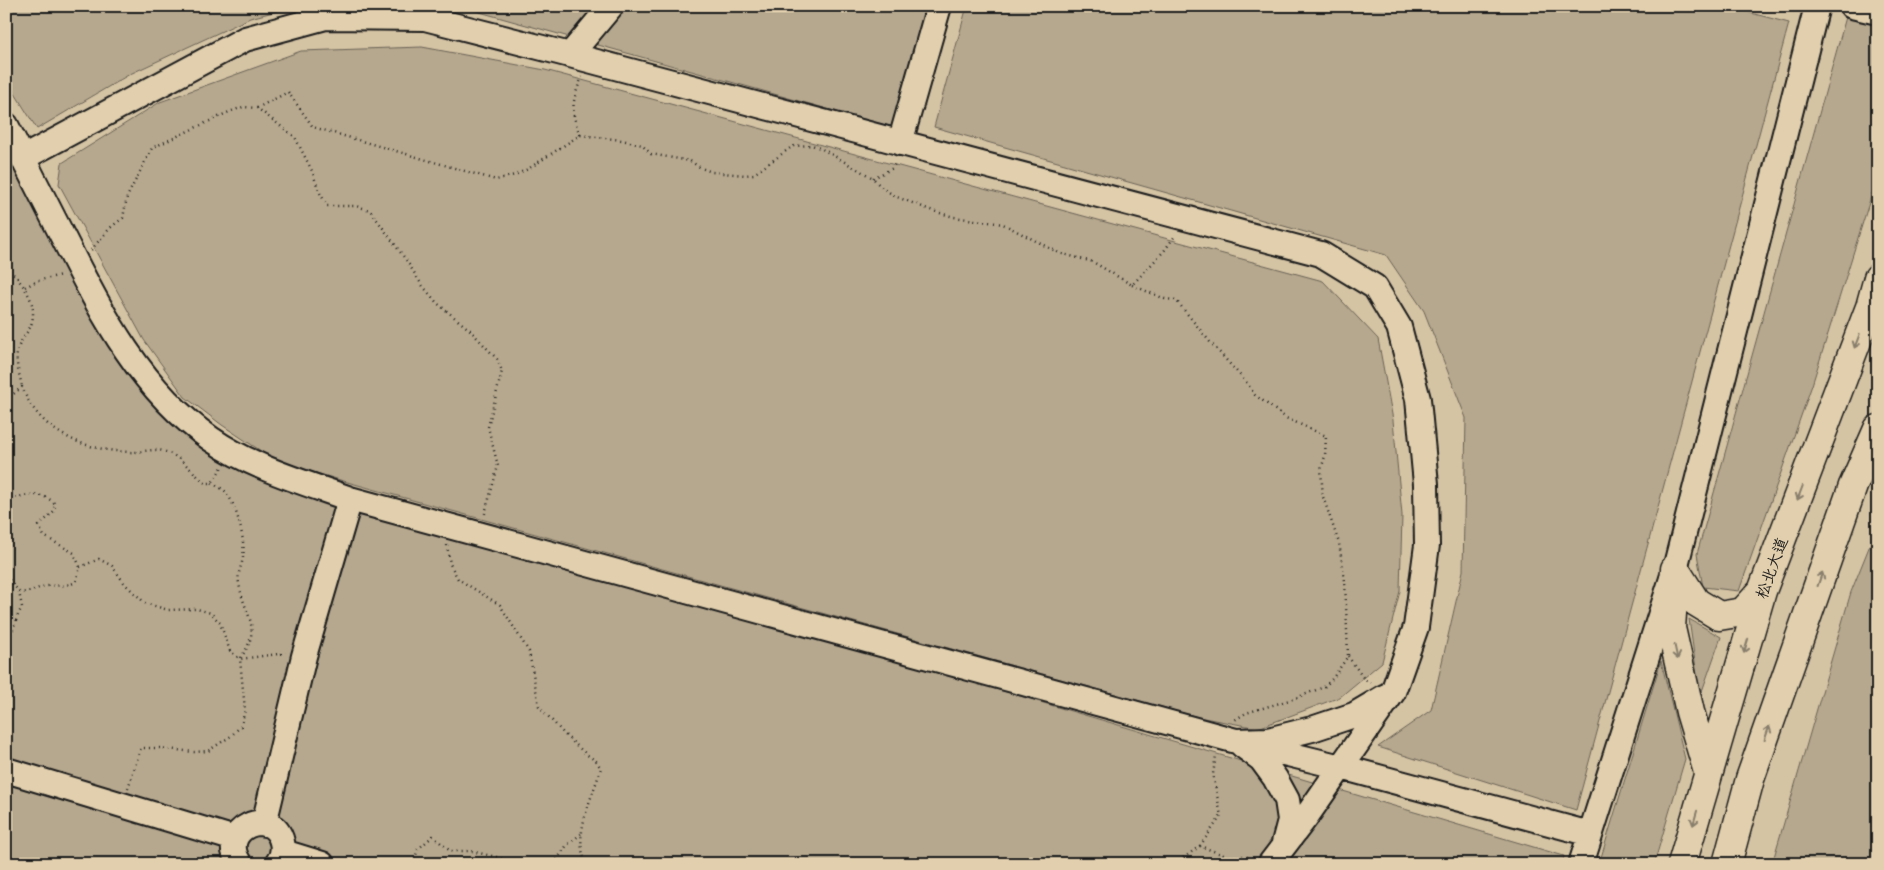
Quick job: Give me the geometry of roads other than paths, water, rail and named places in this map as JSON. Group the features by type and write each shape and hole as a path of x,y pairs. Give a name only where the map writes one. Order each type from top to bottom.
{"highway":[{"name":"松北大道","path":"1682,864 1762,591 1870,307 1878,278"},
{"path":"1727,864 1750,779 1853,486 1878,428"},
{"path":"1675,568 1696,602 1719,616 1743,612 1762,591"},
{"path":"1675,568 1671,628 1690,712 1708,772"}],"street":[{"path":"579,57 611,6"},
{"path":"900,143 939,6"},
{"path":"1581,864 1675,568 1817,6"},
{"path":"1852,6 1878,12"},
{"path":"23,158 245,39 326,17 425,18 433,13 579,57 1321,254 1374,287 1399,327 1418,399 1426,484 1427,545 1416,627 1390,694 1341,767 1269,857"},
{"path":"6,125 103,316 128,352 166,401 211,439 264,468 350,499 480,535 1227,738 1590,834"},
{"path":"264,824 304,656 350,499"},
{"path":"1227,738 1268,740 1312,729 1354,715 1390,694"},
{"path":"1227,738 1261,759 1275,778 1287,800 1290,820 1269,857"},
{"path":"6,770 235,839"},
{"path":"240,864 235,855 235,839 239,832 253,823 264,824 276,830 283,844 280,858 322,864"}]}
